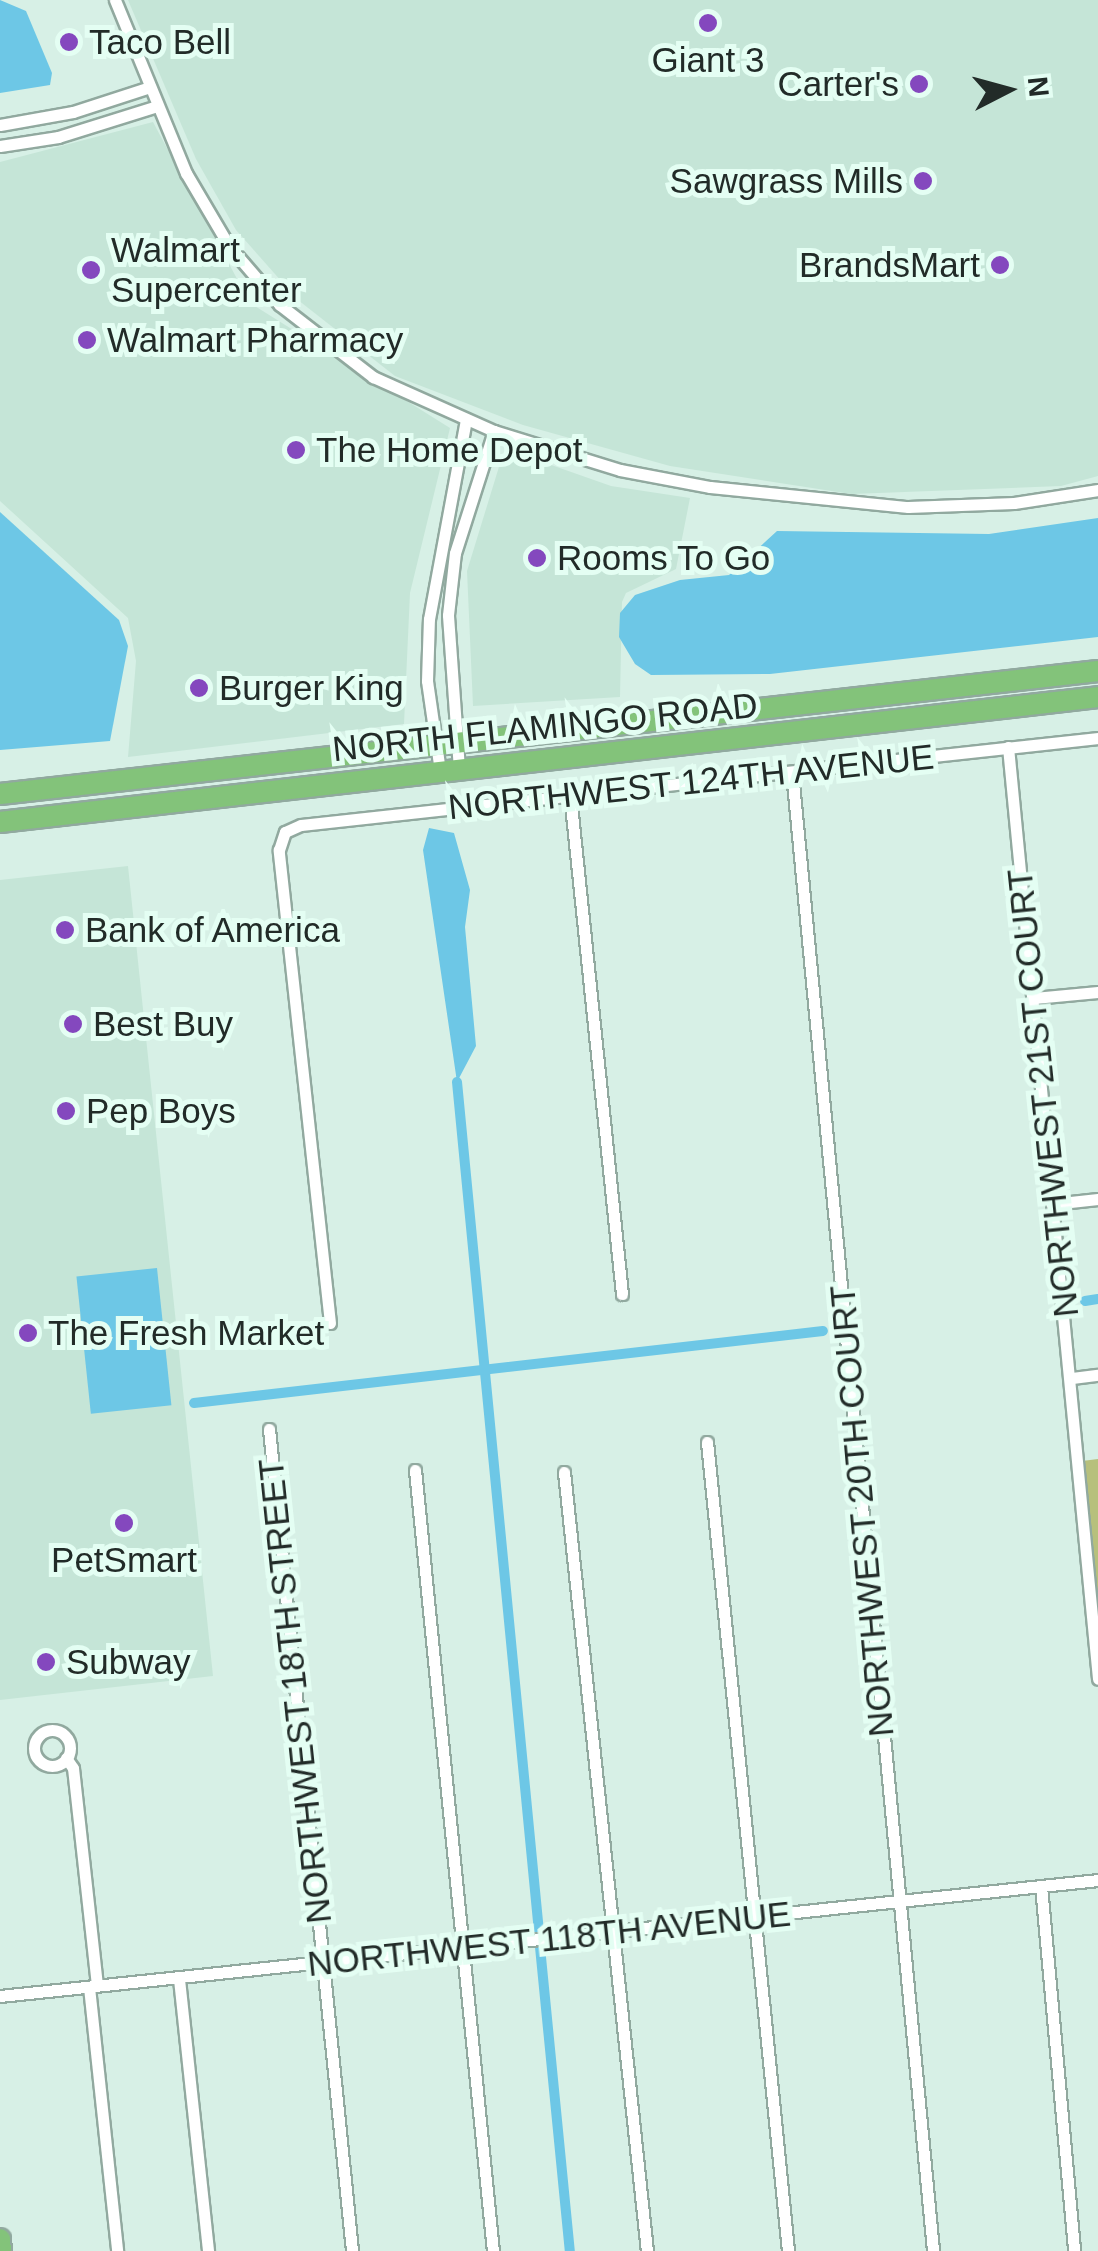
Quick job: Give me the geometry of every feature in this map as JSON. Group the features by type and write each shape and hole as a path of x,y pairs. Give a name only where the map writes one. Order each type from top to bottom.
{"highway":[{"name":"NORTH FLAMINGO ROAD","path":"0,794 1098,670"},
{"name":"NORTH FLAMINGO ROAD","path":"0,822 1098,698"},
{"path":"0,2239 1,2251"}],"street":[{"path":"115,0 157,106 214,221 280,304 374,377 494,431 620,470 874,506 1014,503 1098,490"},
{"path":"0,124 74,112 150,88"},
{"path":"0,146 58,137 157,106"},
{"path":"449,770 430,619 466,420"},
{"path":"449,770 445,743 448,614 455,553 494,431"},
{"name":"NORTHWEST 124TH AVENUE","path":"330,1323 279,850 286,832 570,795 1098,738"},
{"name":"NORTHWEST 21ST COURT","path":"1008,747 1098,1678"},
{"name":"NORTHWEST 20TH COURT","path":"792,772 933,2251"},
{"path":"570,795 622,1294"},
{"path":"1034,998 1098,992"},
{"path":"1052,1204 1098,1199"},
{"path":"1072,1378 1098,1376"},
{"name":"NORTHWEST 18TH STREET","path":"268,1429 352,2251"},
{"path":"707,1442 788,2251"},
{"path":"415,1470 493,2251"},
{"path":"564,1472 648,2251"},
{"path":"66,1758 73,1768 117,2251"},
{"name":"NORTHWEST 118TH AVENUE","path":"0,1996 1098,1880"},
{"path":"1041,1886 1074,2251"},
{"path":"179,1979 208,2251"}],"shaded area":[{"name":"Sawgrass Mills","path":"128,0 1098,0 1098,476 1061,486 851,494 670,466 523,425 395,376 298,300 236,230 196,159"},
{"path":"153,122 250,303 450,428 410,593 404,724 128,757 136,661 128,618 0,501 0,162"},
{"path":"520,454 611,486 690,498 676,569 626,593 622,602 620,697 473,706 467,571 502,457"},
{"path":"128,866 213,1676 0,1700 0,880"}],"green space":[{"path":"1098,1459 1098,1634 1082,1461"}],"water":[{"path":"0,0 26,11 52,73 50,85 0,93"},
{"path":"0,512 119,620 128,646 110,741 0,750"},
{"path":"1098,518 1098,637 770,674 651,675 635,664 619,637 620,613 635,595 680,580 729,575 777,531 989,534"},
{"path":"429,828 454,833 470,890 465,927 476,1046 457,1082 423,850"},
{"path":"157,1268 171,1405 91,1414 76,1276"}],"waterway":[{"path":"457,1082 539,1932"},
{"path":"1085,1301 1098,1299"},
{"path":"194,1403 823,1331"},
{"path":"540,1947 570,2251"}],"place":[{"name":"Giant 3","path":"708,23"},
{"name":"Taco Bell","path":"69,42"},
{"name":"Carter's","path":"919,84"},
{"name":"Sawgrass Mills","path":"923,181"},
{"name":"BrandsMart","path":"1000,265"},
{"name":"Walmart Supercenter","path":"91,270"},
{"name":"Walmart Pharmacy","path":"87,340"},
{"name":"The Home Depot","path":"296,450"},
{"name":"Rooms To Go","path":"537,558"},
{"name":"Burger King","path":"199,688"},
{"name":"Bank of America","path":"65,930"},
{"name":"Best Buy","path":"73,1024"},
{"name":"Pep Boys","path":"66,1111"},
{"name":"The Fresh Market","path":"28,1333"},
{"name":"PetSmart","path":"124,1523"},
{"name":"Subway","path":"46,1662"}]}
